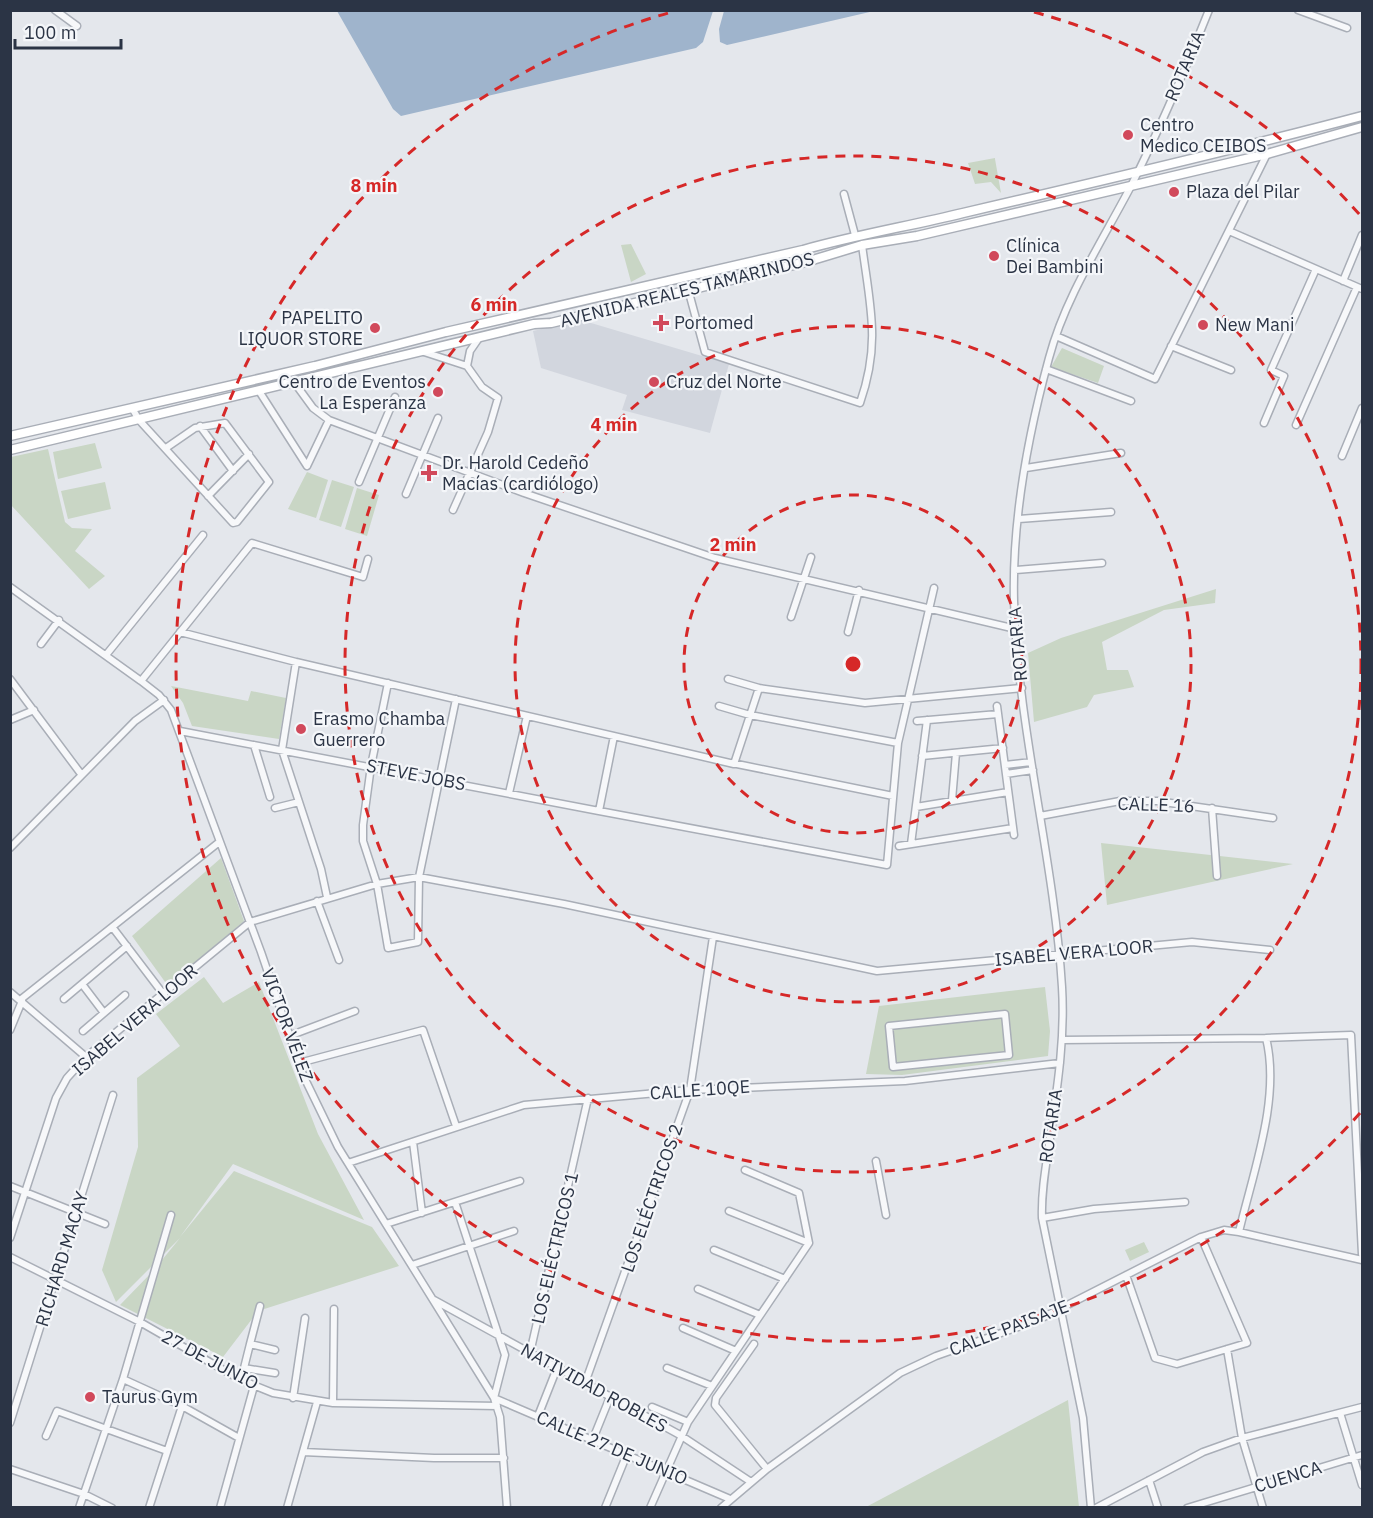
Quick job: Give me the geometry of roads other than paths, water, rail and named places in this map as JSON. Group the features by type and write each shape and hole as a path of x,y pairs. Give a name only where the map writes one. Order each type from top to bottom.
{"main road":[{"name":"AVENIDA REALES TAMARINDOS","path":"10,436 446,332 662,284 855,235 929,221 1362,116"},
{"name":"AVENIDA REALES TAMARINDOS","path":"10,450 260,391 417,350 551,323 806,262 862,245 931,233 1267,154 1362,127"},
{"path":"929,221 931,233"},
{"path":"662,284 665,295"}],"street":[{"path":"55,10 78,26"},
{"name":"ROTARIA","path":"1094,1508 1083,1418 1059,1310 1042,1218 1042,1188 1062,1040 1059,955 1022,688 1016,629 1015,570 1026,468 1046,369 1056,336 1079,284 1131,185 1209,10"},
{"path":"1298,10 1347,28"},
{"path":"1056,336 1155,379 1267,154"},
{"path":"844,194 855,235"},
{"path":"1229,231 1360,288 1296,425"},
{"path":"1343,281 1362,235"},
{"path":"688,289 705,352 860,403 874,346 862,245"},
{"path":"1264,423 1284,376 1271,370 1317,269"},
{"path":"446,332 449,343"},
{"path":"467,366 470,351 481,336"},
{"path":"1172,346 1230,370"},
{"path":"417,350 467,366 482,387 498,398 488,432 453,510"},
{"path":"1046,369 1131,401"},
{"path":"294,382 313,408 329,420 470,473 706,555 1016,629"},
{"path":"260,391 307,466 329,420"},
{"path":"359,482 395,397"},
{"path":"132,408 166,448 208,496 232,522 237,522 269,481 225,423 200,426 166,448"},
{"path":"1342,456 1362,408"},
{"path":"406,494 438,418"},
{"path":"200,426 233,471"},
{"path":"1026,468 1121,453"},
{"path":"208,496 249,454"},
{"path":"1019,519 1111,512"},
{"path":"106,655 203,535"},
{"path":"141,681 252,543 363,577 368,559"},
{"path":"791,617 811,557"},
{"path":"1015,570 1102,564"},
{"name":"VICTOR VÉLEZ","path":"10,587 59,620 164,700 180,731 218,843 250,922 299,1063 328,1128 494,1398 504,1458 507,1508"},
{"path":"180,632 296,662 734,764 892,796 898,743 934,588"},
{"path":"848,632 859,590"},
{"path":"41,644 59,620"},
{"path":"296,662 282,750 321,869 327,897"},
{"path":"10,679 81,774"},
{"path":"728,679 759,688 859,703 1022,688"},
{"path":"387,683 371,766 363,841 377,884 388,948 418,942 419,877 437,779 456,699"},
{"path":"734,764 759,688"},
{"path":"10,848 135,721 164,700"},
{"path":"719,706 750,715 898,743"},
{"path":"997,706 1014,835"},
{"path":"10,720 34,710"},
{"path":"917,720 998,714"},
{"path":"509,793 527,716"},
{"path":"911,844 927,720"},
{"name":"STEVE JOBS","path":"180,731 887,865 892,796"},
{"path":"599,811 614,736"},
{"path":"254,745 270,797"},
{"path":"922,756 1003,748"},
{"path":"952,800 956,753"},
{"path":"1005,765 1031,762"},
{"path":"1006,774 1033,770"},
{"path":"916,807 1008,792"},
{"name":"CALLE 16","path":"1040,816 1120,801 1157,801 1273,818"},
{"path":"275,808 299,802"},
{"path":"1212,808 1216,876"},
{"path":"899,846 1013,828"},
{"path":"10,1030 21,1000 218,843"},
{"path":"250,922 327,897 377,884 419,877"},
{"name":"ISABEL VERA LOOR","path":"419,877 564,904 877,971 1192,942 1270,950"},
{"path":"316,901 339,960"},
{"name":"ISABEL VERA LOOR","path":"10,1238 56,1098 67,1078 86,1057 250,922"},
{"path":"113,928 164,995"},
{"name":"LOS ELÉCTRICOS 2","path":"585,1383 690,1090 713,937"},
{"path":"64,999 127,946"},
{"path":"82,984 104,1013"},
{"path":"10,992 86,1057"},
{"path":"83,1031 125,995"},
{"path":"289,1036 355,1011"},
{"path":"1005,1014 1009,1055 893,1067 888,1026 1005,1014"},
{"path":"299,1063 423,1030 456,1126"},
{"path":"1062,1040 1351,1035 1362,1254"},
{"path":"1239,1232 1269,1099 1272,1074 1266,1038"},
{"name":"CALLE 10QE","path":"348,1163 524,1104 690,1090 905,1081 1060,1063"},
{"name":"RICHARD MACAY","path":"10,1423 113,1095"},
{"name":"LOS ELÉCTRICOS 1","path":"530,1353 580,1142 588,1098"},
{"path":"413,1142 422,1213"},
{"path":"876,1161 886,1215"},
{"path":"650,1508 680,1435 809,1243 800,1193 745,1170"},
{"path":"386,1224 520,1181"},
{"path":"10,1186 105,1224"},
{"path":"454,1202 505,1355 494,1398"},
{"path":"1042,1218 1094,1209 1185,1202"},
{"path":"729,1211 809,1243"},
{"path":"79,1508 123,1379 171,1215"},
{"name":"CALLE PAISAJE","path":"721,1508 767,1469 900,1373 936,1356 1020,1327 1059,1310 1201,1237 1224,1230 1239,1232 1362,1260"},
{"path":"412,1265 514,1231"},
{"path":"1126,1275 1155,1358 1177,1364 1246,1343 1201,1237"},
{"path":"714,1250 785,1279"},
{"name":"27 DE JUNIO","path":"10,1257 56,1277 241,1380 293,1398 333,1403 497,1406"},
{"path":"698,1289 760,1315"},
{"name":"NATIVIDAD ROBLES","path":"433,1300 680,1435 751,1482"},
{"path":"241,1380 260,1306"},
{"path":"333,1403 334,1309"},
{"path":"293,1398 305,1318"},
{"path":"683,1329 736,1351"},
{"path":"250,1344 275,1350"},
{"path":"754,1344 716,1398 715,1405 767,1469"},
{"path":"1227,1349 1242,1438 1263,1508"},
{"path":"244,1368 275,1373"},
{"path":"538,1416 558,1368"},
{"path":"667,1368 712,1386"},
{"path":"123,1379 182,1406 239,1438"},
{"path":"220,1508 254,1386"},
{"path":"593,1439 610,1396"},
{"name":"CALLE 27 DE JUNIO","path":"494,1398 666,1470 729,1500"},
{"path":"287,1508 316,1402"},
{"path":"149,1508 182,1406"},
{"path":"652,1407 688,1422"},
{"path":"1094,1508 1203,1452 1242,1438 1362,1407"},
{"path":"46,1436 53,1414 57,1411 167,1451"},
{"path":"1340,1413 1362,1485"},
{"path":"303,1452 434,1458 504,1458"},
{"path":"605,1508 627,1454"},
{"name":"CUENCA","path":"1187,1508 1362,1455"},
{"path":"10,1469 84,1494 112,1508"},
{"path":"1149,1480 1158,1508"}],"water":[{"path":"724,10 874,11 727,45 720,42 719,29"},
{"path":"337,11 713,11 703,42 696,48 401,116 393,109"}],"place":[{"name":"Centro Medico CEIBOS","path":"1128,135"},
{"name":"Plaza del Pilar","path":"1174,192"},
{"name":"Clínica Dei Bambini","path":"994,256"},
{"name":"Portomed","path":"661,323"},
{"name":"New Mani","path":"1203,325"},
{"name":"PAPELITO LIQUOR STORE","path":"375,328"},
{"name":"Cruz del Norte","path":"654,382"},
{"name":"Centro de Eventos La Esperanza","path":"438,392"},
{"name":"Dr. Harold Cedeño Macías (cardiólogo)","path":"429,473"},
{"name":"Erasmo Chamba Guerrero","path":"301,729"},
{"name":"Taurus Gym","path":"90,1397"}]}
